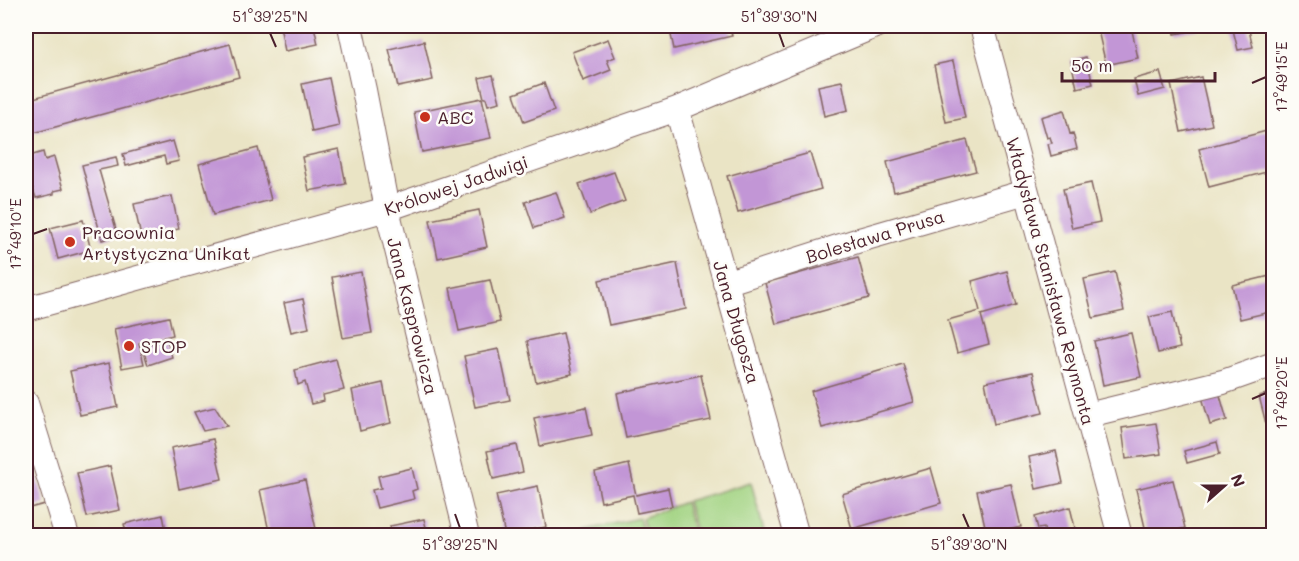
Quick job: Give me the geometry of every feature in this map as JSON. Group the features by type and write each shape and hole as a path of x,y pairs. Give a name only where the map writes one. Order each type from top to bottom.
{"street":[{"name":"Jana Kasprowicza","path":"350,26 387,209 467,536"},
{"name":"Królowej Jadwigi","path":"26,309 387,209 677,109 875,26"},
{"name":"Władysława Stanisława Reymonta","path":"982,26 1120,536"},
{"name":"Jana Długosza","path":"677,109 797,536"},
{"name":"Bolesława Prusa","path":"725,283 1026,192"},
{"path":"1088,415 1223,382 1274,364"},
{"path":"26,403 66,536"}],"green space":[{"path":"751,482 765,535 697,535 687,501"},
{"path":"685,502 694,535 647,535 642,518"},
{"path":"639,518 644,535 589,535 587,530"}],"building":[{"path":"280,26 314,26 318,44 285,51"},
{"path":"669,26 730,26 732,36 674,49"},
{"path":"1097,26 1131,26 1138,58 1106,65"},
{"path":"1173,26 1198,26 1199,29 1175,34"},
{"path":"1232,26 1248,26 1253,47 1238,50"},
{"path":"608,39 615,57 607,60 611,70 583,81 572,52"},
{"path":"424,41 433,80 398,87 389,49"},
{"path":"230,44 239,77 26,135 26,100"},
{"path":"1086,57 1093,84 1077,88 1071,61"},
{"path":"953,61 965,118 946,122 934,65"},
{"path":"1160,72 1165,89 1138,96 1134,79"},
{"path":"493,75 500,102 488,105 479,78"},
{"path":"1201,77 1212,125 1181,132 1171,84"},
{"path":"329,78 339,126 312,132 302,84"},
{"path":"842,81 848,110 824,116 818,86"},
{"path":"544,83 554,111 524,122 514,94"},
{"path":"482,98 491,138 422,152 414,112"},
{"path":"1064,110 1070,134 1073,133 1077,149 1051,156 1048,144 1052,143 1050,137 1047,138 1041,117"},
{"path":"1274,129 1274,170 1209,187 1199,149"},
{"path":"967,140 976,171 894,192 887,162"},
{"path":"173,141 179,161 166,164 164,156 126,166 123,154"},
{"path":"258,148 271,200 213,215 199,164"},
{"path":"339,149 346,184 309,191 302,157"},
{"path":"43,152 45,160 54,157 63,189 54,191 54,194 36,198 33,189 26,191 26,157"},
{"path":"810,153 821,189 738,213 727,176"},
{"path":"116,157 118,166 99,170 118,236 102,240 82,165"},
{"path":"614,172 625,201 590,214 579,184"},
{"path":"1091,183 1100,222 1072,228 1063,189"},
{"path":"556,192 565,218 534,228 525,202"},
{"path":"172,196 179,229 141,237 134,204"},
{"path":"479,210 487,247 438,258 430,220"},
{"path":"83,220 91,250 58,259 50,228"},
{"path":"858,257 869,298 776,324 765,283"},
{"path":"677,263 686,309 609,325 599,280"},
{"path":"1007,271 1016,305 981,315 989,344 957,353 948,320 980,311 972,281"},
{"path":"361,272 372,333 343,338 332,277"},
{"path":"1115,272 1124,311 1093,318 1084,279"},
{"path":"1274,275 1274,311 1240,319 1232,285"},
{"path":"490,280 500,322 459,331 450,288"},
{"path":"303,299 309,328 291,332 284,303"},
{"path":"1172,312 1180,348 1158,353 1149,317"},
{"path":"169,317 173,335 139,343 144,364 122,368 114,329"},
{"path":"563,333 572,374 536,382 527,341"},
{"path":"1131,333 1141,377 1103,385 1094,341"},
{"path":"167,339 172,357 148,365 142,346"},
{"path":"499,349 510,400 475,407 464,356"},
{"path":"336,359 344,390 323,395 324,401 311,404 305,382 298,385 295,370"},
{"path":"109,363 118,407 80,415 70,371"},
{"path":"903,364 914,402 822,428 811,391"},
{"path":"1033,372 1043,413 994,424 985,382"},
{"path":"701,375 711,420 626,438 617,393"},
{"path":"383,383 391,423 360,431 352,390"},
{"path":"1219,392 1227,420 1210,425 1202,397"},
{"path":"1274,392 1274,427 1267,428 1259,396"},
{"path":"215,407 227,426 203,431 194,412"},
{"path":"586,407 592,435 540,446 534,418"},
{"path":"1156,423 1161,454 1126,459 1122,428"},
{"path":"26,435 45,504 26,509"},
{"path":"213,439 222,479 179,489 171,448"},
{"path":"1217,442 1220,454 1187,463 1184,451"},
{"path":"517,445 523,472 493,479 487,451"},
{"path":"1056,451 1063,483 1036,489 1029,457"},
{"path":"629,464 636,495 668,488 672,506 637,513 633,495 601,502 595,472"},
{"path":"110,466 120,510 87,517 77,473"},
{"path":"412,468 417,489 412,491 414,499 377,508 372,490 381,488 378,476"},
{"path":"931,468 941,503 852,529 842,494"},
{"path":"305,480 316,529 284,536 270,536 260,490"},
{"path":"1173,480 1185,528 1156,536 1147,536 1136,489"},
{"path":"1011,484 1021,527 987,535 977,491"},
{"path":"538,486 546,527 505,535 496,495"},
{"path":"1070,507 1077,536 1045,536 1044,528 1038,529 1035,517"},
{"path":"163,515 167,536 127,536 124,524"},
{"path":"424,519 428,536 392,536 390,526"}],"place":[{"name":"ABC","path":"425,117"},
{"name":"Pracownia Artystyczna Unikat","path":"70,242"},
{"name":"STOP","path":"129,346"}]}
